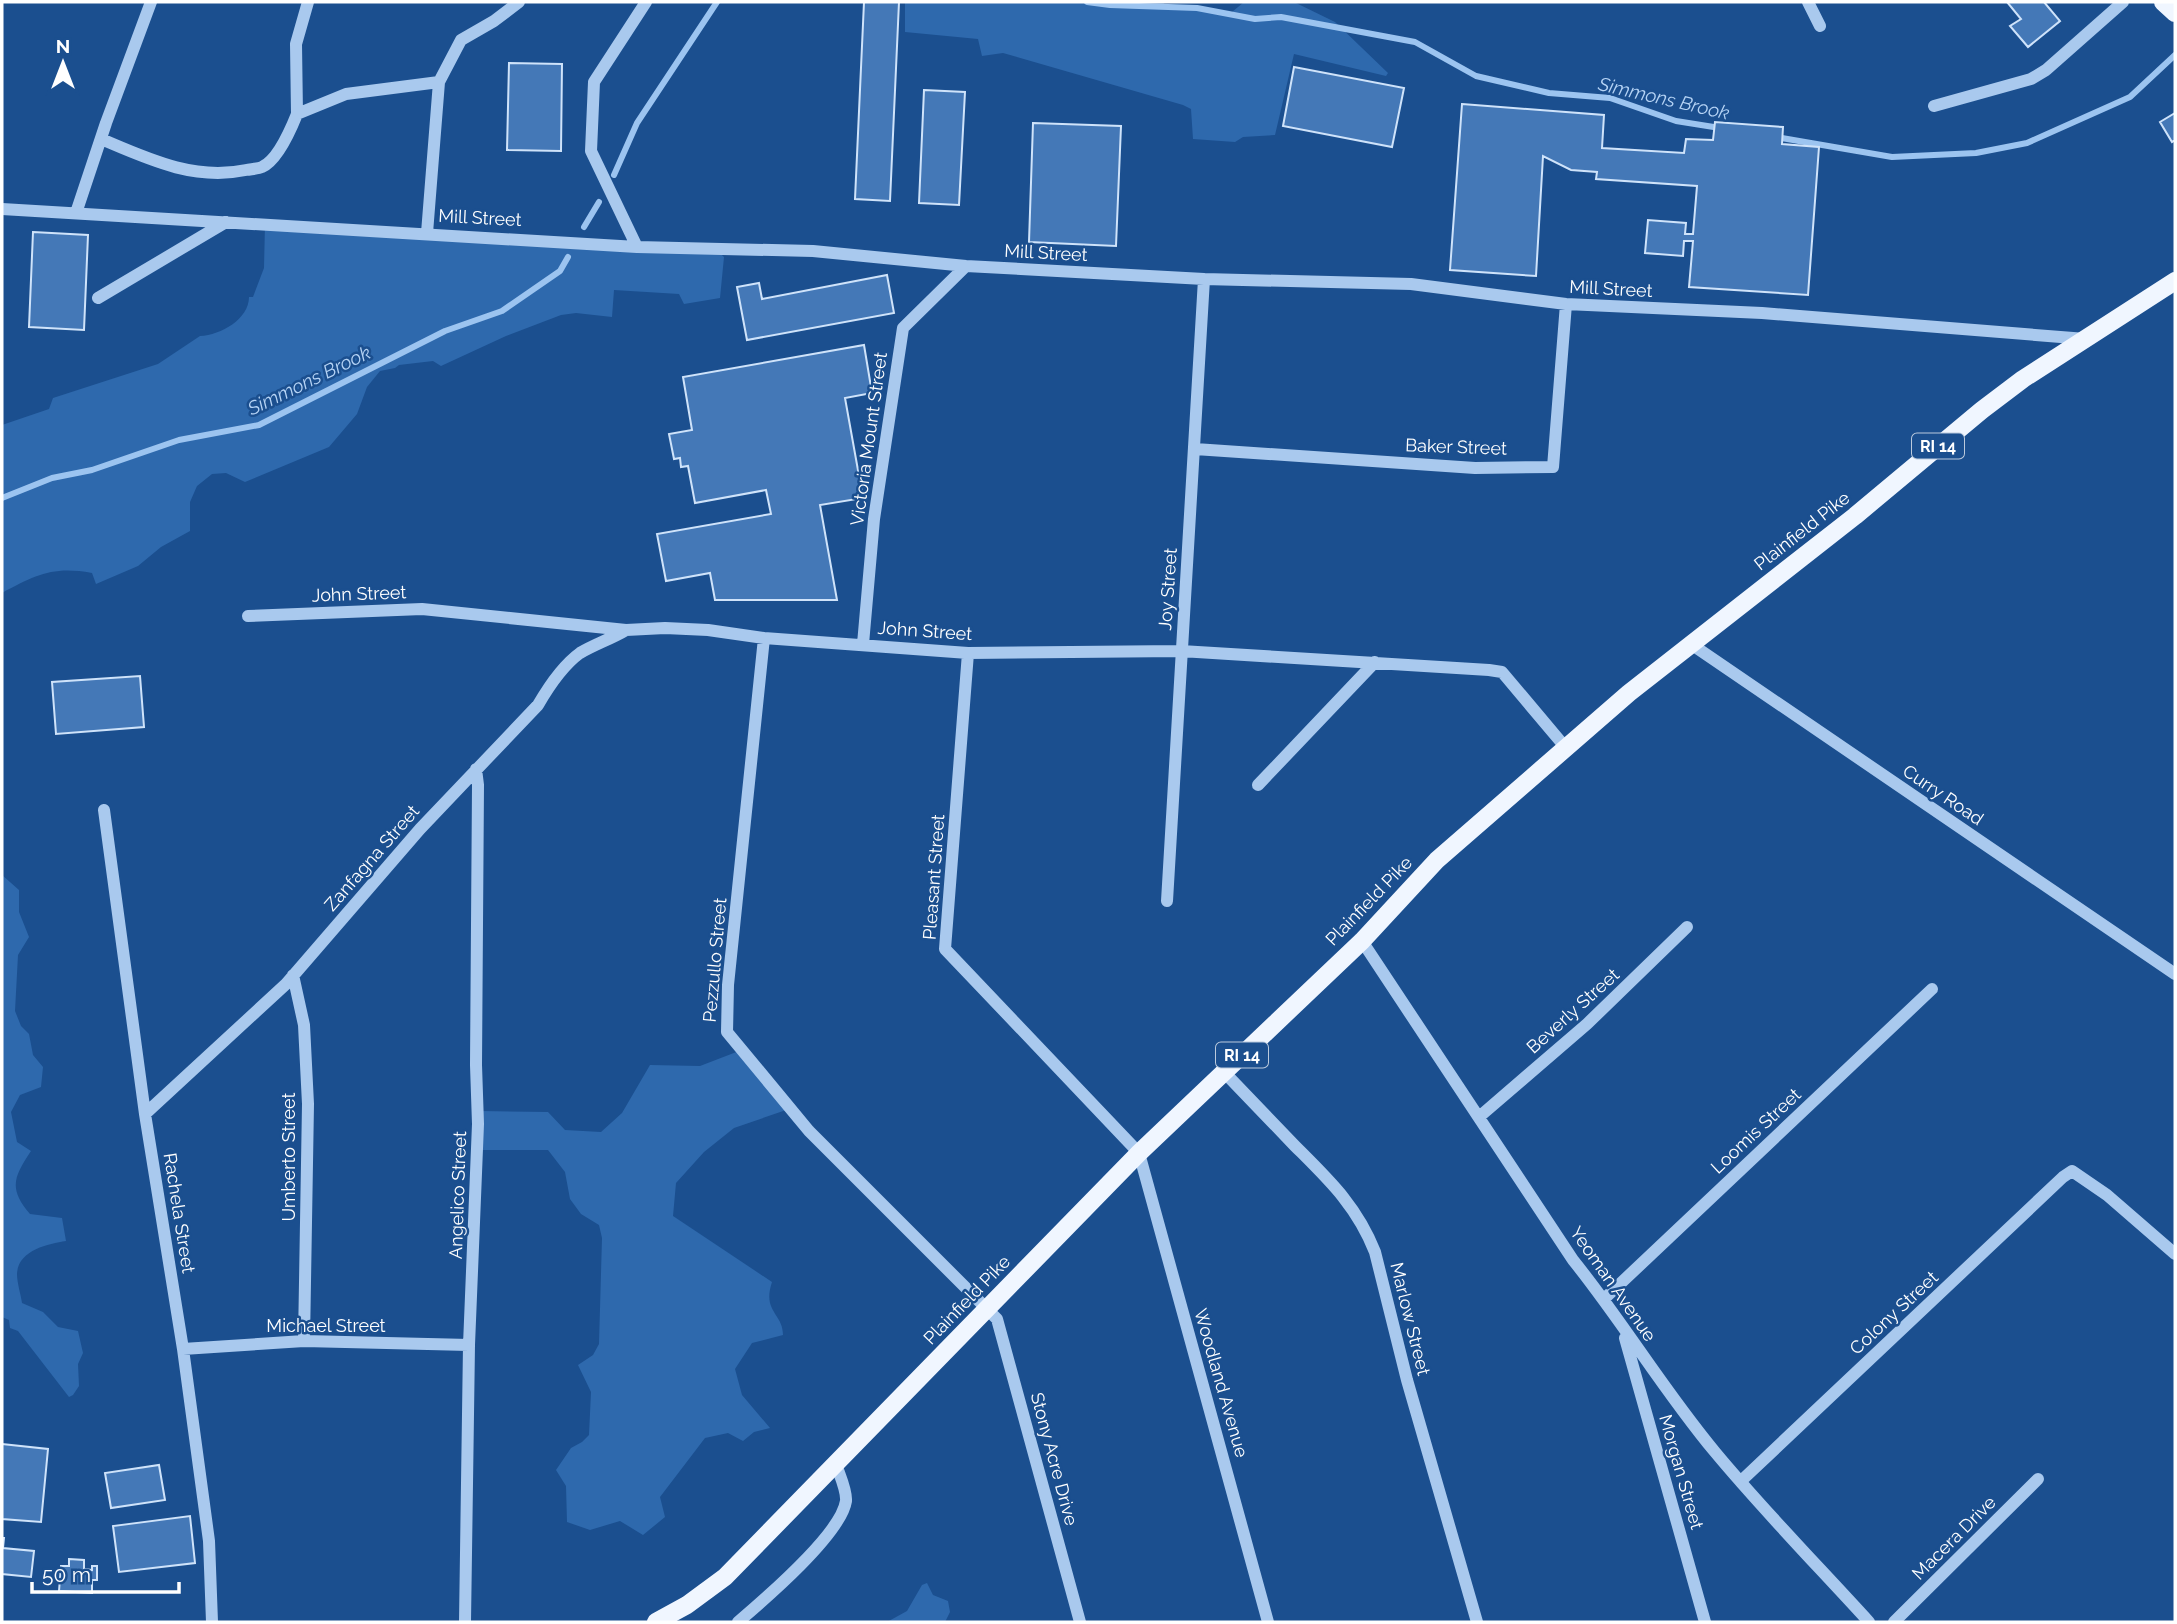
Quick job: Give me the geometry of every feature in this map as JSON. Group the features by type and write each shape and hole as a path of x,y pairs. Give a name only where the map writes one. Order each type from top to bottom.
{"main road":[{"path":"2163,2 2175,13"},
{"name":"Plainfield Pike","path":"656,1622 687,1605 725,1577 1139,1153 1362,941 1437,860 1629,693 1855,516 1982,410 2023,379 2175,281"}],"street":[{"path":"76,214 151,2"},
{"path":"101,139 159,164 187,171 230,174 264,167 287,139 297,114 296,44 308,2"},
{"path":"427,233 439,82 461,40 494,21 519,2"},
{"path":"637,247 591,151 594,82 646,2"},
{"path":"1808,2 1820,26"},
{"path":"1934,106 2031,79 2046,70 2123,2"},
{"path":"297,114 346,94 439,82"},
{"name":"Mill Street","path":"2,209 637,247 813,251 966,266 1204,279 1411,284 1566,304 1762,313 2087,340"},
{"path":"97,298 226,222"},
{"name":"Victoria Mount Street","path":"863,644 874,519 903,328 966,266"},
{"name":"Joy Street","path":"1167,901 1204,279"},
{"name":"Baker Street","path":"1195,449 1475,468 1553,467 1566,304"},
{"name":"John Street","path":"248,616 422,609 626,630 708,630 764,638 968,653 1181,651 1502,672 1566,748"},
{"name":"Zanfagna Street","path":"145,1114 293,975 420,829 538,705 547,689 572,661 581,653 626,630"},
{"name":"Pezzullo Street","path":"764,638 729,985 727,1032 809,1131 986,1310"},
{"name":"Curry Road","path":"1691,644 2175,974"},
{"name":"Pleasant Street","path":"968,653 945,949 1139,1153"},
{"path":"1258,785 1375,662"},
{"name":"Angelico Street","path":"465,1622 469,1345 478,1124 476,769"},
{"name":"Rachela Street","path":"104,810 145,1114 183,1349 209,1541 212,1622"},
{"name":"Beverly Street","path":"1479,1117 1587,1024 1687,927"},
{"name":"Yeoman Avenue","path":"1362,941 1623,1331 1715,1452 1869,1622"},
{"name":"Umberto Street","path":"293,975 304,1025 308,1104 304,1341"},
{"name":"Loomis Street","path":"1604,1299 1932,989"},
{"name":"Marlow Street","path":"1224,1072 1334,1184 1367,1232 1375,1252 1407,1380 1477,1622"},
{"name":"Woodland Avenue","path":"1139,1153 1268,1622"},
{"name":"Colony Street","path":"1741,1481 2072,1171 2107,1195 2175,1254"},
{"name":"Stony Acre Drive","path":"986,1310 997,1319 1080,1622"},
{"name":"Morgan Street","path":"1623,1331 1705,1622"},
{"name":"Michael Street","path":"183,1349 304,1341 469,1345"},
{"path":"738,1622 790,1577 841,1516 846,1498 836,1464"},
{"name":"Macera Drive","path":"1894,1622 2038,1479"}],"shaded area":[{"path":"905,2 1162,2 1169,7 1232,12 1244,2 1294,2 1335,22 1388,73 1386,76 1294,54 1275,135 1243,137 1235,142 1193,139 1191,109 1183,105 1003,53 982,56 978,39 905,32"},
{"path":"265,224 719,252 724,257 720,298 684,304 679,294 614,290 612,317 576,313 561,315 506,336 441,366 433,361 399,365 380,371 367,387 357,414 329,447 245,482 226,473 212,474 197,486 190,502 190,531 161,547 138,566 96,584 92,573 55,572 35,577 2,593 2,425 49,409 53,398 158,364 200,336 217,333 239,319 248,305 249,297 253,297 264,268"},
{"path":"2,875 19,890 19,912 29,937 18,955 15,1011 21,1026 29,1034 33,1055 43,1067 41,1087 20,1095 11,1112 17,1142 31,1151 17,1176 16,1189 18,1197 30,1214 62,1218 66,1241 43,1246 28,1254 19,1266 17,1274 22,1303 43,1312 58,1327 78,1331 83,1353 78,1364 79,1386 69,1397 18,1331 10,1328 9,1320 2,1317"},
{"path":"739,1051 789,1109 734,1128 704,1152 676,1183 673,1216 772,1282 771,1306 780,1322 783,1335 752,1343 735,1369 742,1395 770,1428 754,1432 743,1441 728,1433 705,1438 660,1497 665,1517 643,1535 620,1521 590,1530 567,1522 566,1486 556,1470 571,1448 589,1435 591,1392 578,1365 593,1355 599,1344 602,1238 599,1225 581,1214 570,1199 565,1172 548,1150 477,1150 479,1111 548,1112 565,1130 601,1132 622,1113 650,1065 700,1066"},
{"path":"927,1583 933,1595 948,1601 950,1612 945,1622 887,1622 907,1611 922,1585"}],"building":[{"path":"864,2 899,2 890,201 855,199"},
{"path":"2007,2 2044,2 2060,21 2028,47 2010,26 2021,19"},
{"path":"509,63 562,64 561,151 507,150"},
{"path":"1294,67 1404,88 1392,147 1283,126"},
{"path":"924,90 965,92 959,205 919,203"},
{"path":"1462,104 1604,115 1602,148 1684,153 1686,139 1713,140 1715,122 1783,127 1782,144 1819,147 1808,295 1689,287 1693,241 1684,241 1683,256 1645,253 1648,220 1686,223 1685,234 1693,234 1697,186 1596,179 1597,172 1571,170 1543,156 1536,276 1450,270"},
{"path":"2175,113 2175,140 2172,142 2160,122"},
{"path":"1033,123 1121,126 1116,246 1029,242"},
{"path":"33,232 88,235 84,330 29,327"},
{"path":"887,275 894,313 747,340 737,287 759,283 762,299"},
{"path":"864,345 872,393 845,398 863,498 820,505 837,600 715,600 710,573 666,581 657,534 771,514 766,490 695,503 688,466 681,467 680,458 674,459 669,434 692,430 683,377"},
{"path":"140,676 144,727 56,734 52,682"},
{"path":"2,1444 48,1449 41,1522 2,1519"},
{"path":"159,1465 165,1500 111,1508 105,1473"},
{"path":"190,1516 195,1563 119,1572 113,1526"},
{"path":"2,1538 3,1548 34,1551 31,1577 2,1574"},
{"path":"69,1559 84,1560 84,1569 92,1570 92,1566 97,1566 97,1580 92,1580 92,1593 59,1591 61,1566 69,1566"}],"waterway":[{"name":"Simmons Brook","path":"614,175 637,123 717,2"},
{"name":"Simmons Brook","path":"1087,2 1197,8 1255,19 1281,17 1415,42 1476,76 1549,93 1610,98 1676,121 1720,128"},
{"name":"Simmons Brook","path":"1776,137 1892,157 1976,153 2027,143 2130,97 2175,55"},
{"name":"Simmons Brook","path":"584,227 599,202"},
{"name":"Simmons Brook","path":"2,498 52,478 92,470 179,440 259,425 445,331 502,311 560,271 568,257"}]}
